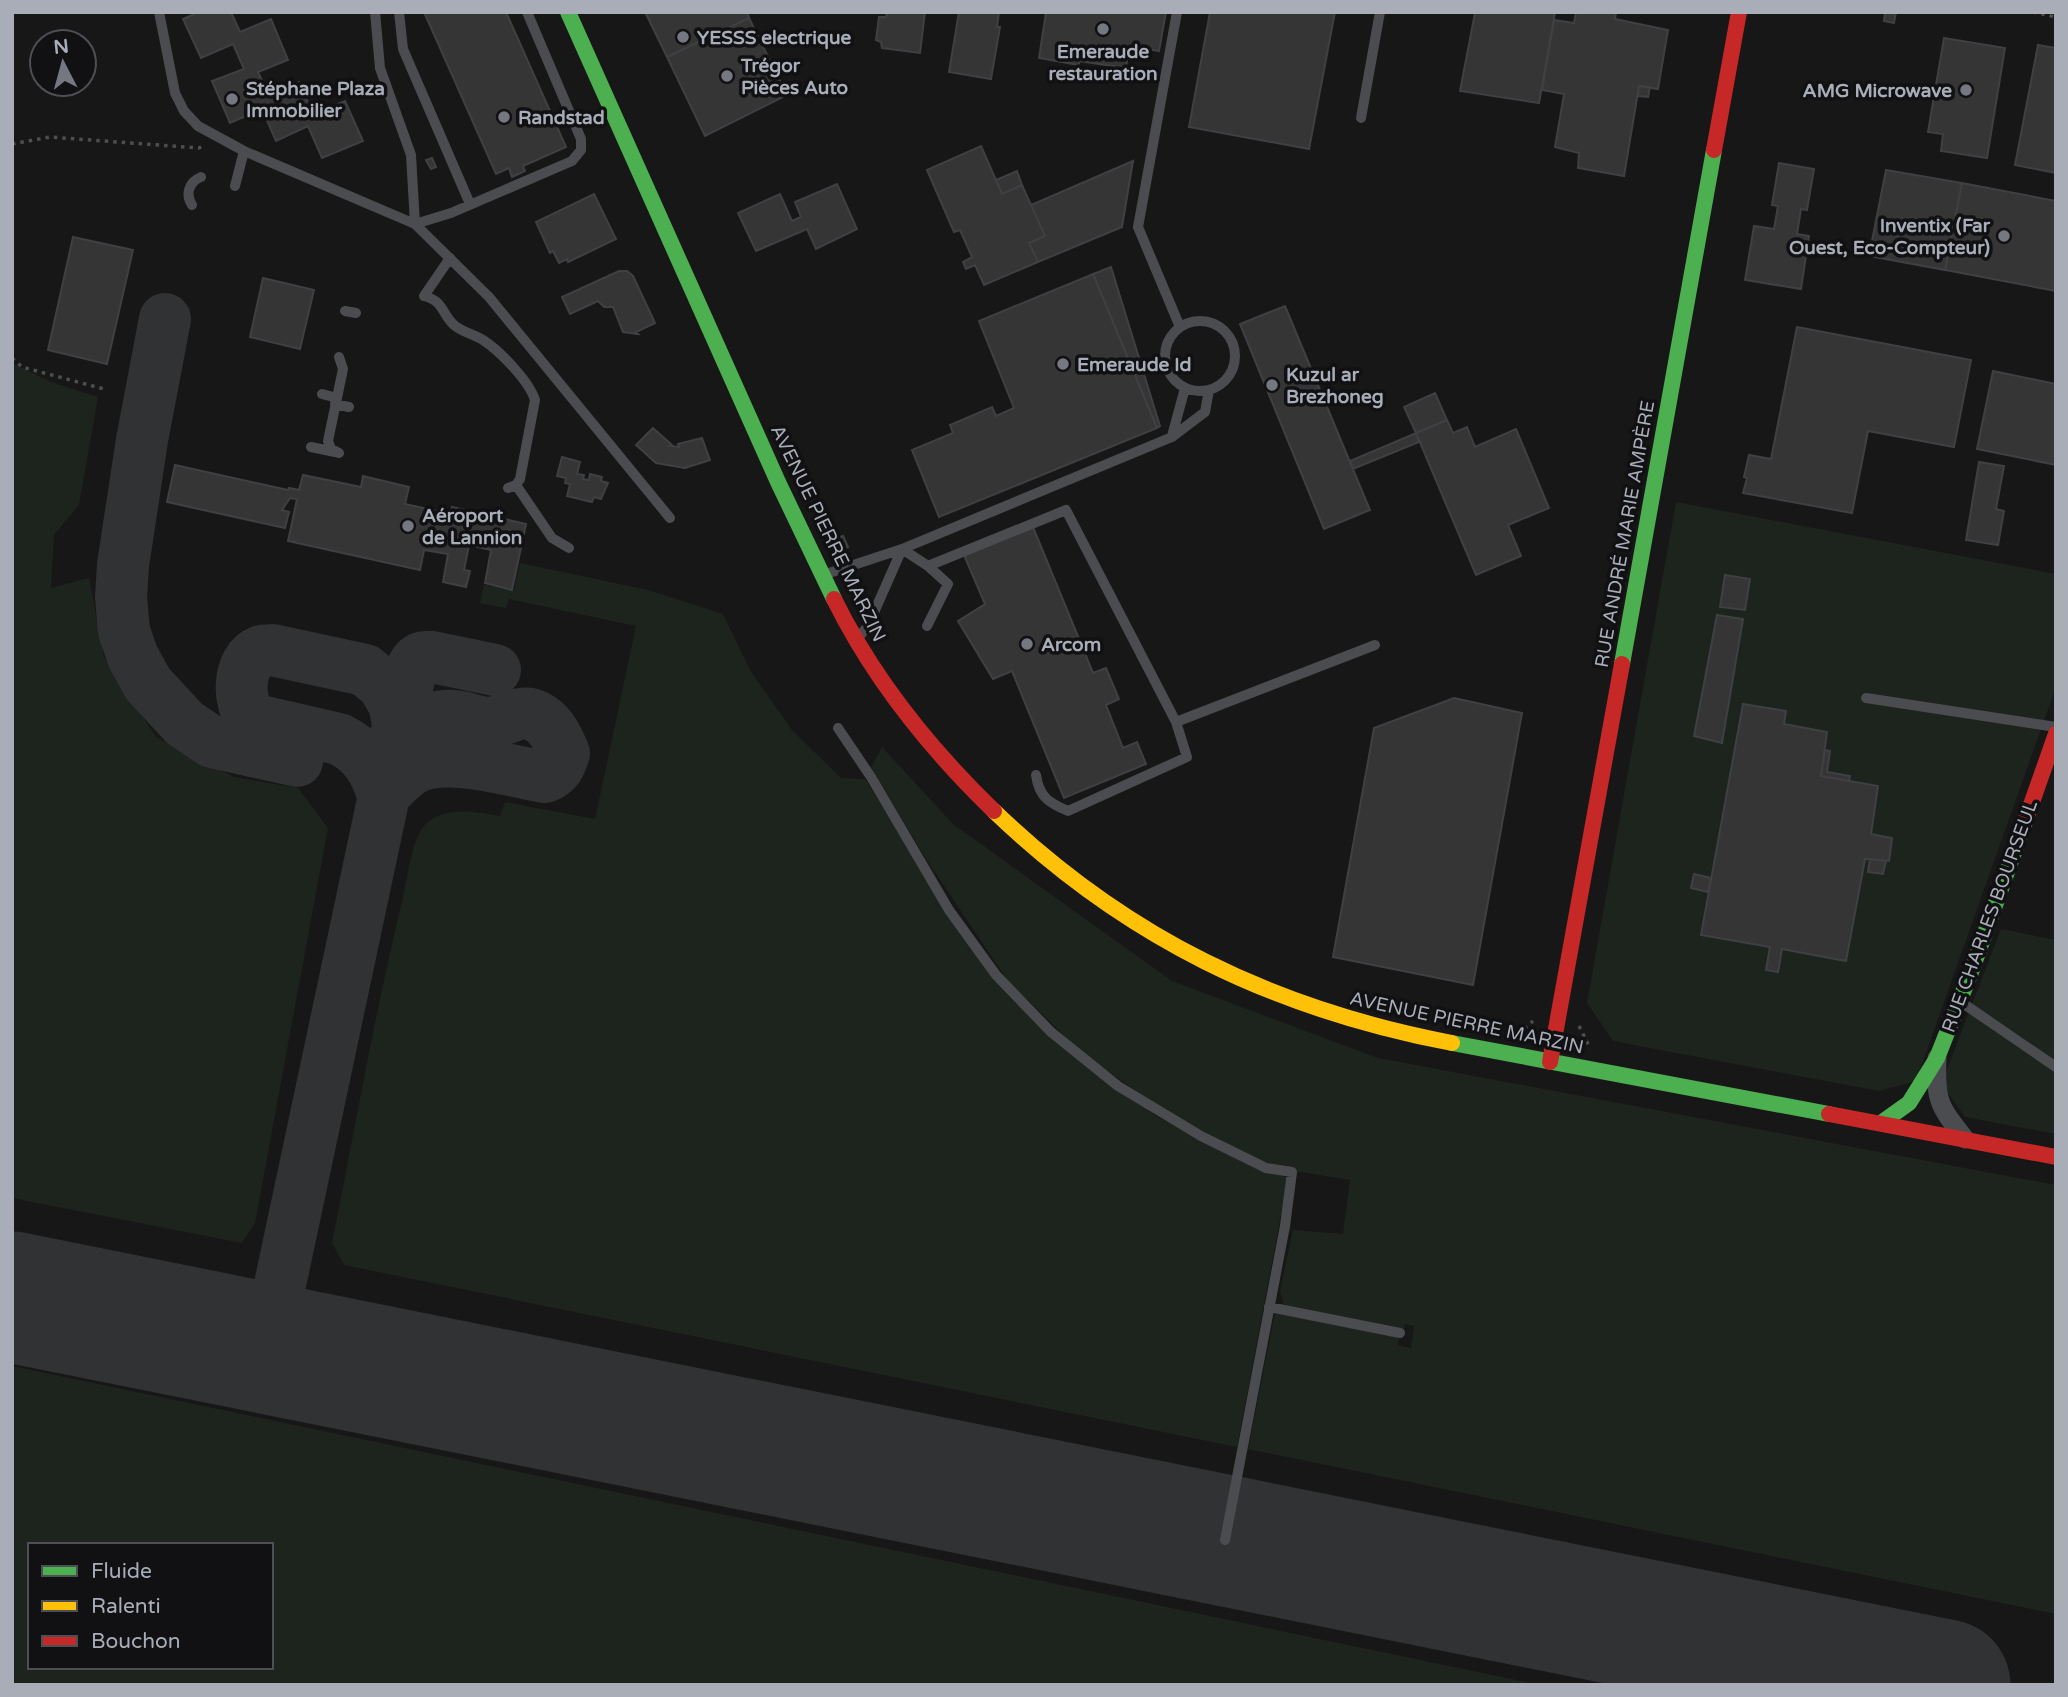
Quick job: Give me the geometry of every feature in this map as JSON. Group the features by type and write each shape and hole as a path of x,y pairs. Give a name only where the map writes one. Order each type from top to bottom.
{"main road":[{"name":"AVENUE PIERRE MARZIN","path":"568,12 801,533 855,641 895,700 932,746 1013,831 1094,896 1179,949 1224,973 1273,994 1342,1018 1414,1036 2056,1157"},
{"name":"RUE ANDRÉ MARIE AMPÈRE","path":"1550,1062 1739,12"},
{"name":"RUE CHARLES BOURSEUL","path":"1881,1123 1909,1103 1937,1058 1971,972 2056,734"}],"street":[{"name":"RUE CHARLES BOURSEUL","path":"1937,1058 1938,1099 1942,1111 1965,1139"}],"lane":[{"path":"159,12 175,93 184,111 198,126 244,151 415,224 489,297 670,518"},
{"path":"375,12 380,68 411,155 415,224"},
{"path":"399,12 403,49 470,204"},
{"path":"415,224 470,204 572,160 581,150 581,139 527,12"},
{"path":"1177,12 1138,227 1180,327"},
{"path":"1361,118 1380,12"},
{"path":"235,186 244,151"},
{"path":"192,205 188,195 189,188 201,177"},
{"path":"450,258 424,296 437,300 456,327 481,339 520,374 535,404 522,443 520,479 512,486 552,538 569,548"},
{"path":"1191,322 1213,323 1230,337 1235,358 1233,369 1219,386 1196,391 1185,388 1175,381 1168,371 1166,347 1171,336 1180,327 1191,322"},
{"path":"470,336 481,339"},
{"path":"311,447 339,453 331,449 328,443 343,369 339,357 348,358"},
{"path":"1172,436 1185,388"},
{"path":"822,576 902,549 1172,436 1205,412 1209,390"},
{"path":"322,394 349,407"},
{"path":"929,566 1066,510 1176,722 1188,757 1068,811 1049,803 1038,789 1036,775"},
{"path":"902,549 929,566 948,584 927,626"},
{"path":"855,641 868,626 902,549"},
{"path":"1176,722 1375,645"},
{"path":"1866,698 2056,727"},
{"path":"838,728 871,777 949,910 996,975 1051,1032 1118,1086 1201,1136 1266,1168 1292,1172 1226,1540"},
{"path":"1958,1000 2056,1067"},
{"path":"1269,1307 1400,1333"}],"path":[{"path":"2033,12 2056,17"},
{"path":"12,144 50,136 199,148 218,137"},
{"path":"12,358 22,367 104,388"}],"shaded area":[{"path":"12,363 51,382 98,397 79,505 54,535 51,588 89,578 104,657 156,737 234,777 298,788 328,828 255,1223 242,1243 12,1198"},
{"path":"1676,502 2056,574 2056,687 1916,1081 1879,1091 1613,1041 1587,1003"},
{"path":"520,563 648,590 723,614 750,670 792,730 841,778 865,779 989,974 1056,1043 1156,1116 1236,1158 1288,1178 1237,1447 344,1265 332,1243 383,983 410,860 420,832 431,819 450,813 471,812 500,816 505,802 595,819 636,626 509,599 506,608 480,603 484,585 514,590"},
{"path":"882,747 953,824 1172,981 1378,1058 2056,1185 2056,1614 1248,1449 1275,1313 1399,1337 1398,1345 1411,1348 1414,1326 1405,1324 1404,1330 1286,1306 1283,1303 1280,1291 1293,1230 1343,1234 1350,1180 1289,1170 1259,1160 1166,1112 1081,1052 1008,981 926,859 871,767"},
{"path":"2001,929 2056,940 2056,1134 1965,1117 1947,1092 1944,1077"},
{"path":"12,1366 1540,1685 12,1685"}],"building":[{"path":"199,12 231,12 240,32 271,19 288,60 258,72 269,95 299,82 313,114 345,101 363,141 322,158 308,126 276,141 262,109 230,123 212,81 244,69 233,44 201,58 183,19"},
{"path":"424,12 506,12 566,147 523,166 525,171 512,177 509,168 496,174"},
{"name":"YESSS electrique","path":"645,12 747,12 749,18 667,57"},
{"path":"887,12 925,12 920,53 882,48 881,42 876,40 879,17 886,17"},
{"path":"959,12 999,12 997,27 1000,27 991,79 949,72"},
{"name":"Emeraude restauration","path":"1046,12 1166,12 1159,51 1129,46 1126,68 1079,61 1079,65 1039,58"},
{"path":"1210,12 1335,12 1309,149 1189,127"},
{"path":"1469,12 1555,12 1539,103 1460,91 1475,13"},
{"path":"1576,12 1616,12 1615,19 1668,30 1658,89 1639,86 1624,176 1578,168 1579,153 1555,147 1564,94 1542,90 1554,20 1574,23"},
{"path":"1885,12 1896,12 1894,23 1884,21"},
{"name":"Trégor Pièces Auto","path":"749,18 787,95 705,136 667,57"},
{"name":"AMG Microwave","path":"1944,38 2005,48 1987,158 1941,151 1943,134 1928,132"},
{"path":"2038,45 2056,48 2056,173 2015,165"},
{"path":"1639,86 1650,87 1648,97 1638,96"},
{"path":"981,146 1002,194 1022,185 1045,236 1029,243 1038,262 984,285 975,265 966,269 963,262 972,257 960,230 954,232 927,170"},
{"path":"432,158 436,167 431,169 426,160"},
{"path":"1133,161 1122,227 1038,262 1029,243 1045,236 1031,205"},
{"path":"1779,163 1814,169 1807,210 1801,209 1797,234 1809,236 1801,289 1745,280 1754,226 1774,229 1778,206 1772,205"},
{"path":"1886,170 1962,183 1945,270 1869,256"},
{"path":"1017,171 1022,185 1002,194 996,180"},
{"name":"Inventix (Far Ouest, Eco-Compteur)","path":"1962,183 2056,201 2056,291 1945,270"},
{"path":"837,184 857,229 816,249 807,229 756,251 738,213 780,194 792,221 801,217 795,202"},
{"path":"594,194 616,239 568,262 567,259 559,263 553,251 550,253 536,222"},
{"path":"73,237 133,250 107,364 48,350"},
{"path":"1111,267 1160,426 1157,428 1093,274"},
{"path":"619,271 627,271 633,276 655,323 636,332 638,334 623,332 613,307 604,307 598,301 570,314 562,297"},
{"name":"Emeraude Id","path":"1093,274 1157,428 939,517 912,450 953,433 950,425 992,407 996,416 1014,408 979,321"},
{"path":"263,278 314,290 300,349 250,337"},
{"path":"1285,306 1370,510 1324,529 1240,324"},
{"path":"1797,327 1971,360 1954,447 1868,431 1852,513 1743,493 1749,455 1771,459"},
{"path":"1993,371 2056,384 2056,465 1977,449"},
{"path":"1435,393 1447,420 1416,433 1404,407"},
{"path":"1447,420 1453,433 1467,427 1475,447 1516,429 1549,508 1508,525 1521,556 1476,575 1416,433"},
{"path":"653,428 672,445 670,446 679,447 678,444 702,438 710,460 685,468 656,463 636,445"},
{"path":"1416,433 1419,442 1353,469 1350,461"},
{"path":"562,457 580,462 577,474 584,475 583,479 589,480 590,474 602,477 601,481 608,483 601,499 594,497 592,502 567,496 570,484 565,483 566,478 557,476"},
{"path":"1979,462 2004,466 1996,509 2004,511 1998,545 1966,540"},
{"name":"Aéroport de Lannion","path":"175,465 288,490 299,490 303,475 361,487 363,476 409,487 405,504 451,514 452,507 526,524 512,590 485,583 491,550 469,545 464,570 470,571 466,587 443,582 448,554 424,550 420,570 288,541 297,499 290,498 282,510 289,512 285,528 167,502"},
{"name":"Arcom","path":"1033,527 1093,673 1106,668 1119,699 1106,705 1123,748 1137,742 1146,764 1064,798 1012,671 993,679 958,621 985,604 964,555"},
{"path":"843,536 848,547 841,550 837,538"},
{"path":"1725,575 1750,579 1745,610 1720,607"},
{"path":"1717,615 1743,619 1722,743 1694,736"},
{"path":"1454,698 1522,713 1473,985 1333,957 1374,728"},
{"path":"1743,704 1786,711 1784,724 1827,732 1821,776 1878,786 1871,834 1892,838 1889,861 1865,859 1846,961 1782,949 1778,972 1766,970 1770,947 1701,935"},
{"path":"1825,750 1830,751 1827,772 1850,776 1849,781 1821,776"},
{"path":"1870,859 1886,861 1883,874 1868,872"},
{"path":"1694,874 1711,878 1708,892 1691,888"}],"taxiway":[{"path":"165,319 142,440 123,565 121,597 124,631 133,657 148,684 184,723 212,742 297,761"},
{"path":"207,1336 232,1334 250,1328 264,1315 278,1294 395,744 398,723 394,704 383,685 365,670 272,650 261,651 253,656 247,663 242,683 244,703 252,719 339,739 348,744 368,762 383,796"},
{"path":"397,733 411,670 419,659 432,657 495,670"},
{"path":"383,796 407,773 424,764 458,762 545,777 558,768 564,753 546,723 530,714 518,714 489,723 452,716 433,718 409,730 395,744"},
{"path":"278,1294 283,1317 292,1334 305,1347 325,1359"}],"runway":[{"path":"12,1297 1945,1685"}],"traffic: fast":[{"path":"568,12 778,482 834,599"},
{"path":"1622,664 1714,150"},
{"path":"1881,1123 1909,1103 1937,1058 2026,819"},
{"path":"1452,1043 1829,1114"}],"traffic: slow":[{"path":"994,811 1044,856 1096,896 1149,931 1205,962 1263,988 1323,1010 1452,1043"}],"traffic: jam":[{"path":"1714,150 1739,12"},
{"path":"834,599 866,657 905,711 947,763 994,811"},
{"path":"1550,1062 1622,664"},
{"path":"2026,819 2056,734"},
{"path":"1829,1114 2056,1157"}],"place":[{"name":"Emeraude restauration","path":"1103,29"},
{"name":"YESSS electrique","path":"683,37"},
{"name":"Trégor Pièces Auto","path":"727,76"},
{"name":"AMG Microwave","path":"1966,90"},
{"name":"Stéphane Plaza Immobilier","path":"232,99"},
{"name":"Randstad","path":"504,117"},
{"name":"Inventix (Far Ouest, Eco-Compteur)","path":"2004,236"},
{"name":"Emeraude Id","path":"1063,364"},
{"name":"Kuzul ar Brezhoneg","path":"1272,385"},
{"name":"Aéroport de Lannion","path":"408,526"},
{"name":"Arcom","path":"1027,644"}]}
